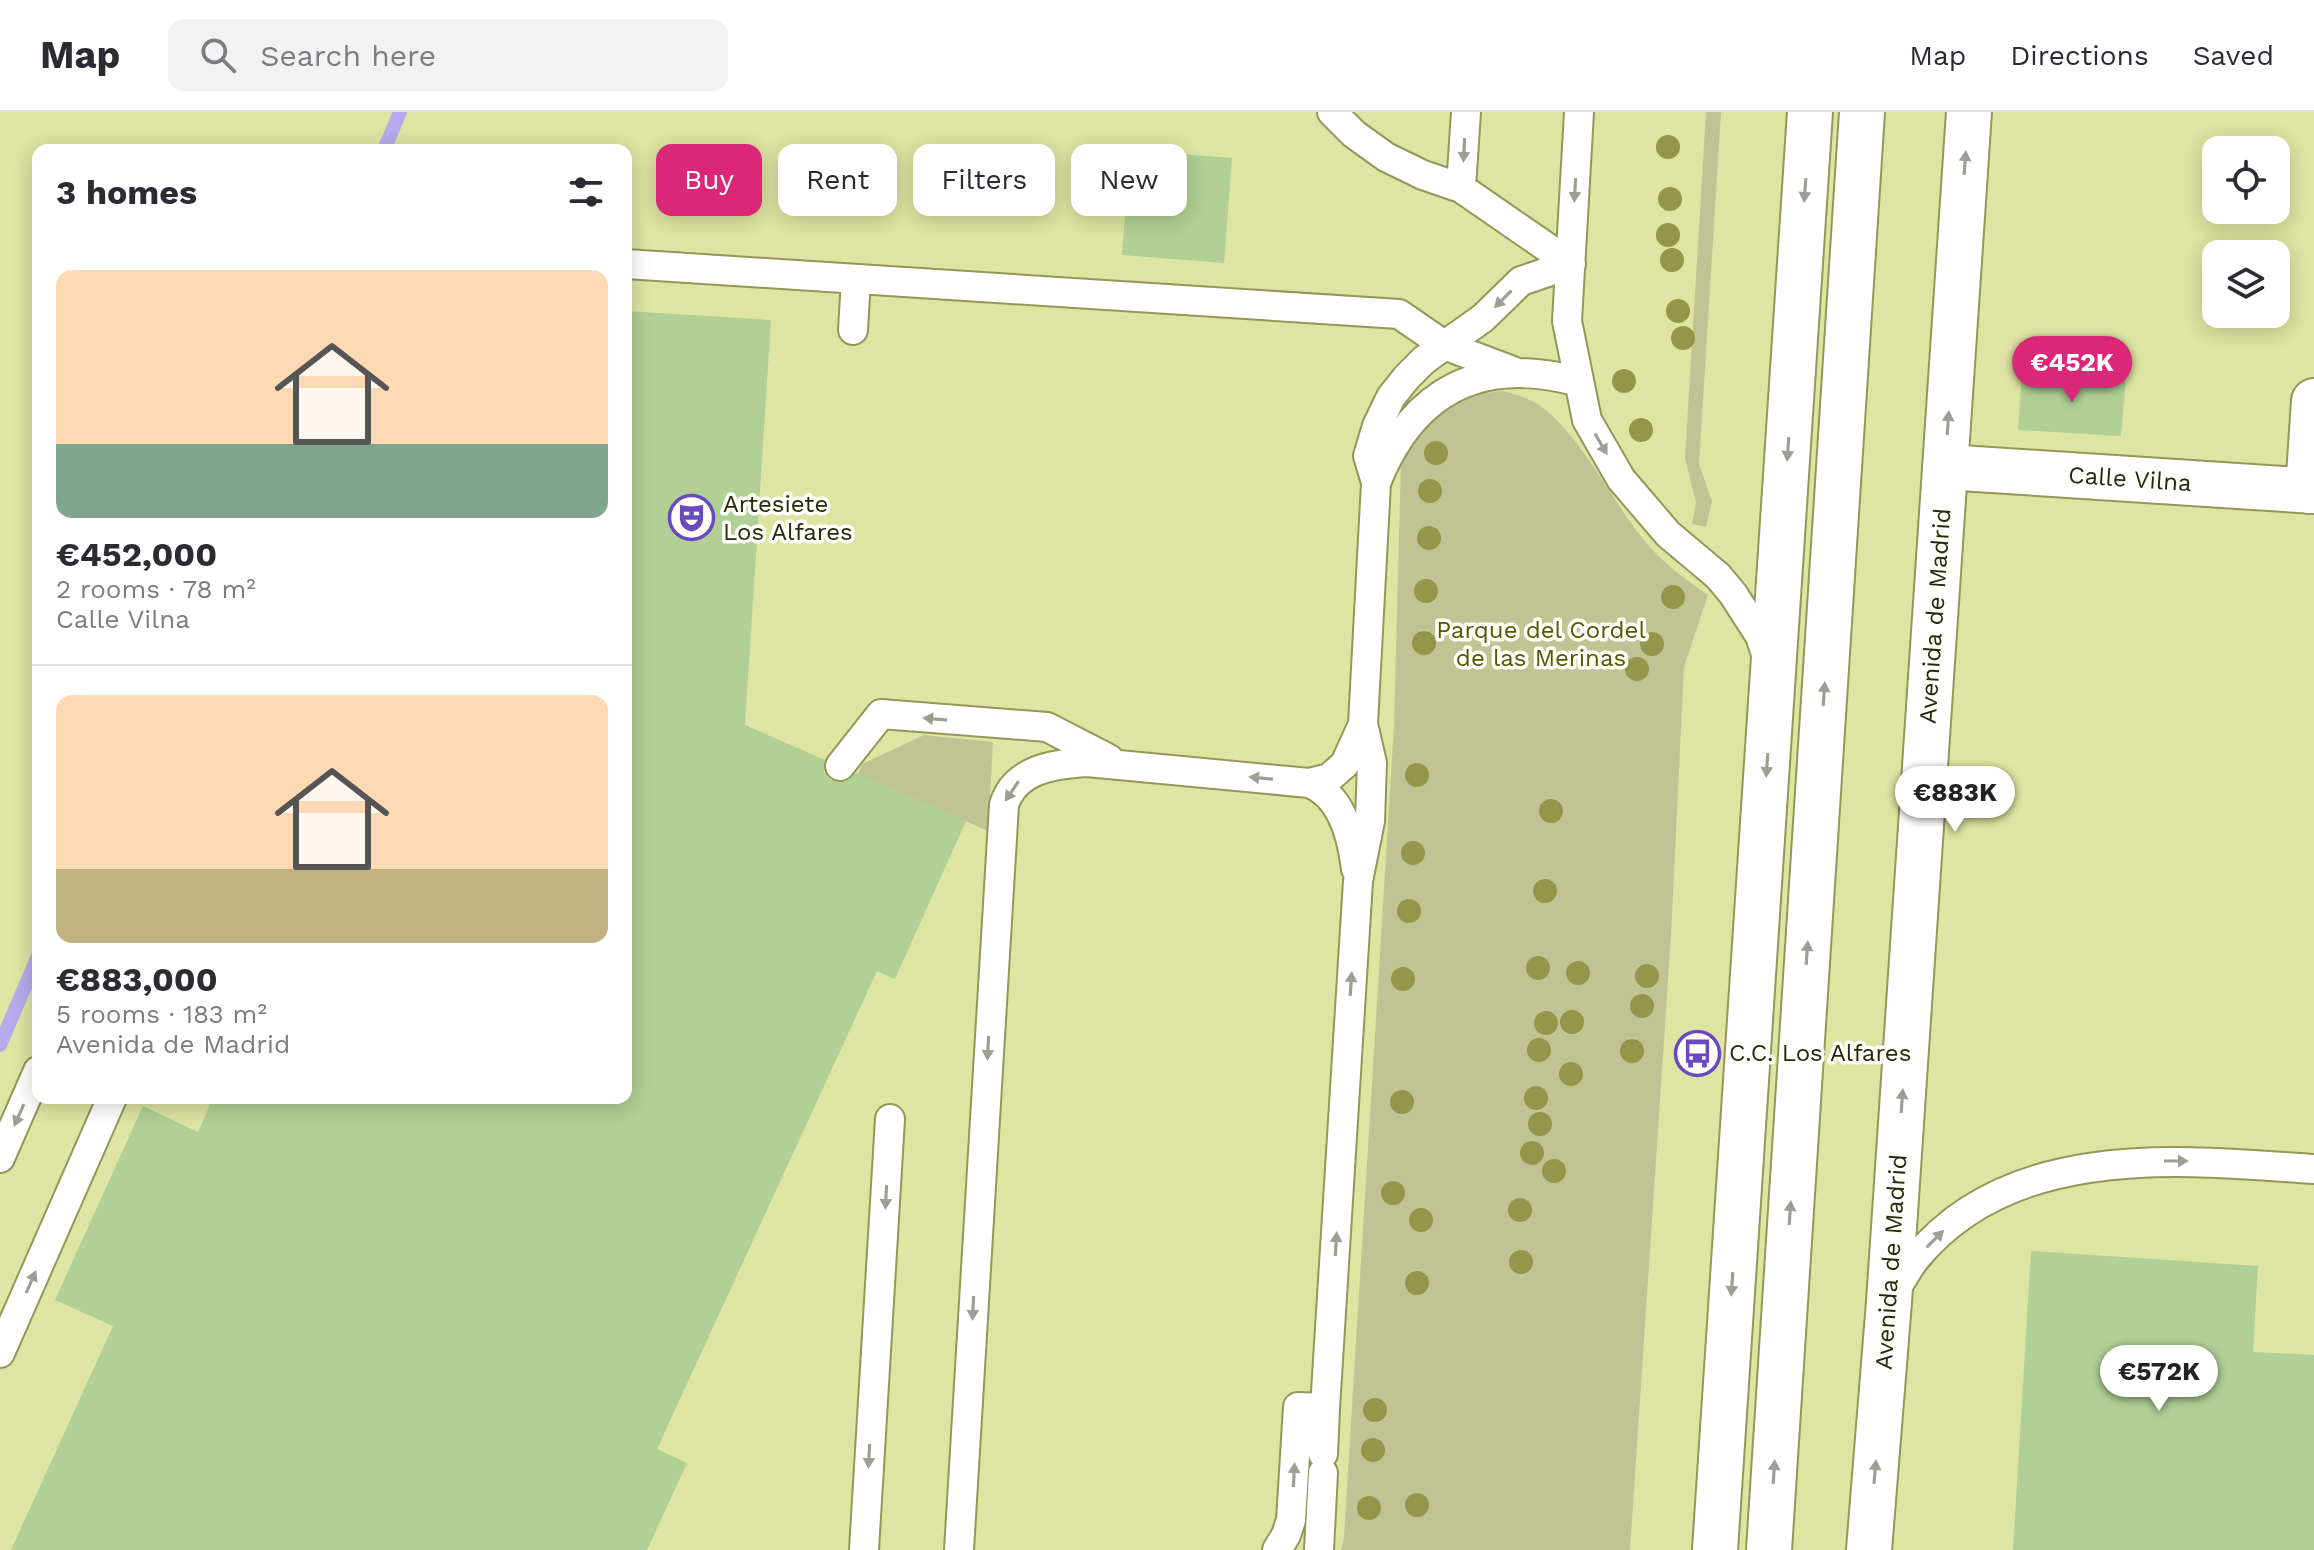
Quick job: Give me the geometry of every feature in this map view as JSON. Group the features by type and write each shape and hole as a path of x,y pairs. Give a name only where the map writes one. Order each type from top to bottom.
{"main road":[{"path":"1715,1550 1810,112"},
{"path":"1769,1550 1862,112"},
{"name":"Avenida de Madrid","path":"1869,1550 1889,1302 1969,112"},
{"path":"2311,491 2314,401"},
{"name":"Calle Vilna","path":"1945,467 2311,491"}],"lane":[{"path":"1332,112 1354,134 1386,157 1423,175 1461,188 1571,264"},
{"path":"1461,188 1466,112"},
{"path":"1579,112 1567,321 1587,420 1621,479 1668,534 1718,576 1733,594 1760,636 1773,682"},
{"path":"632,264 1399,314 1444,345 1514,371"},
{"path":"1376,483 1368,456 1377,426 1391,397 1407,377 1444,345 1483,318 1521,281 1571,264"},
{"path":"853,330 856,279"},
{"path":"1319,1550 1358,881 1370,821 1372,763 1363,724 1376,483 1388,454 1405,428 1427,405 1468,382 1514,371 1547,373 1579,382"},
{"path":"840,766 881,714 1047,727 1117,763"},
{"path":"1309,783 1329,778 1345,764 1363,724"},
{"path":"959,1550 1007,795 1019,781 1043,768 1062,763 1117,763 1309,783 1320,787 1337,806 1348,834 1358,881"},
{"path":"0,1158 32,1085"},
{"path":"0,1353 109,1104"},
{"path":"864,1550 890,1119"},
{"path":"1889,1302 1916,1258 1949,1225 1988,1200 2030,1182 2072,1171 2146,1161 2314,1169"},
{"path":"1277,1550 1291,1520 1298,1407 1325,1408"}],"green space":[{"path":"1706,112 1721,112 1699,464 1712,501 1706,527 1692,524 1696,503 1685,458"},
{"name":"Parque del Cordel de las Merinas","path":"1503,391 1533,401 1557,420 1650,547 1708,595 1684,667 1671,936 1630,1550 1341,1550 1394,726 1401,459 1416,430 1456,401"},
{"path":"924,735 993,742 988,831 858,774 862,764"}],"building":[{"path":"1187,154 1232,158 1224,263 1122,255 1125,216 1187,216"},
{"path":"632,311 771,320 745,725 825,760 824,772 830,780 846,782 856,773 966,821 895,979 877,971 657,1449 687,1463 647,1550 11,1550 113,1326 55,1300 143,1106 198,1132 210,1104 632,1104"},
{"path":"2022,371 2126,378 2121,436 2018,430"},
{"path":"2031,1251 2258,1266 2253,1352 2314,1355 2314,1550 2013,1550"}],"waterway":[{"path":"387,144 400,112"},
{"path":"0,1045 32,970"}],"place":[{"name":"Artesiete Los Alfares","path":"692,518"},
{"name":"C.C. Los Alfares","path":"1698,1053"}]}
